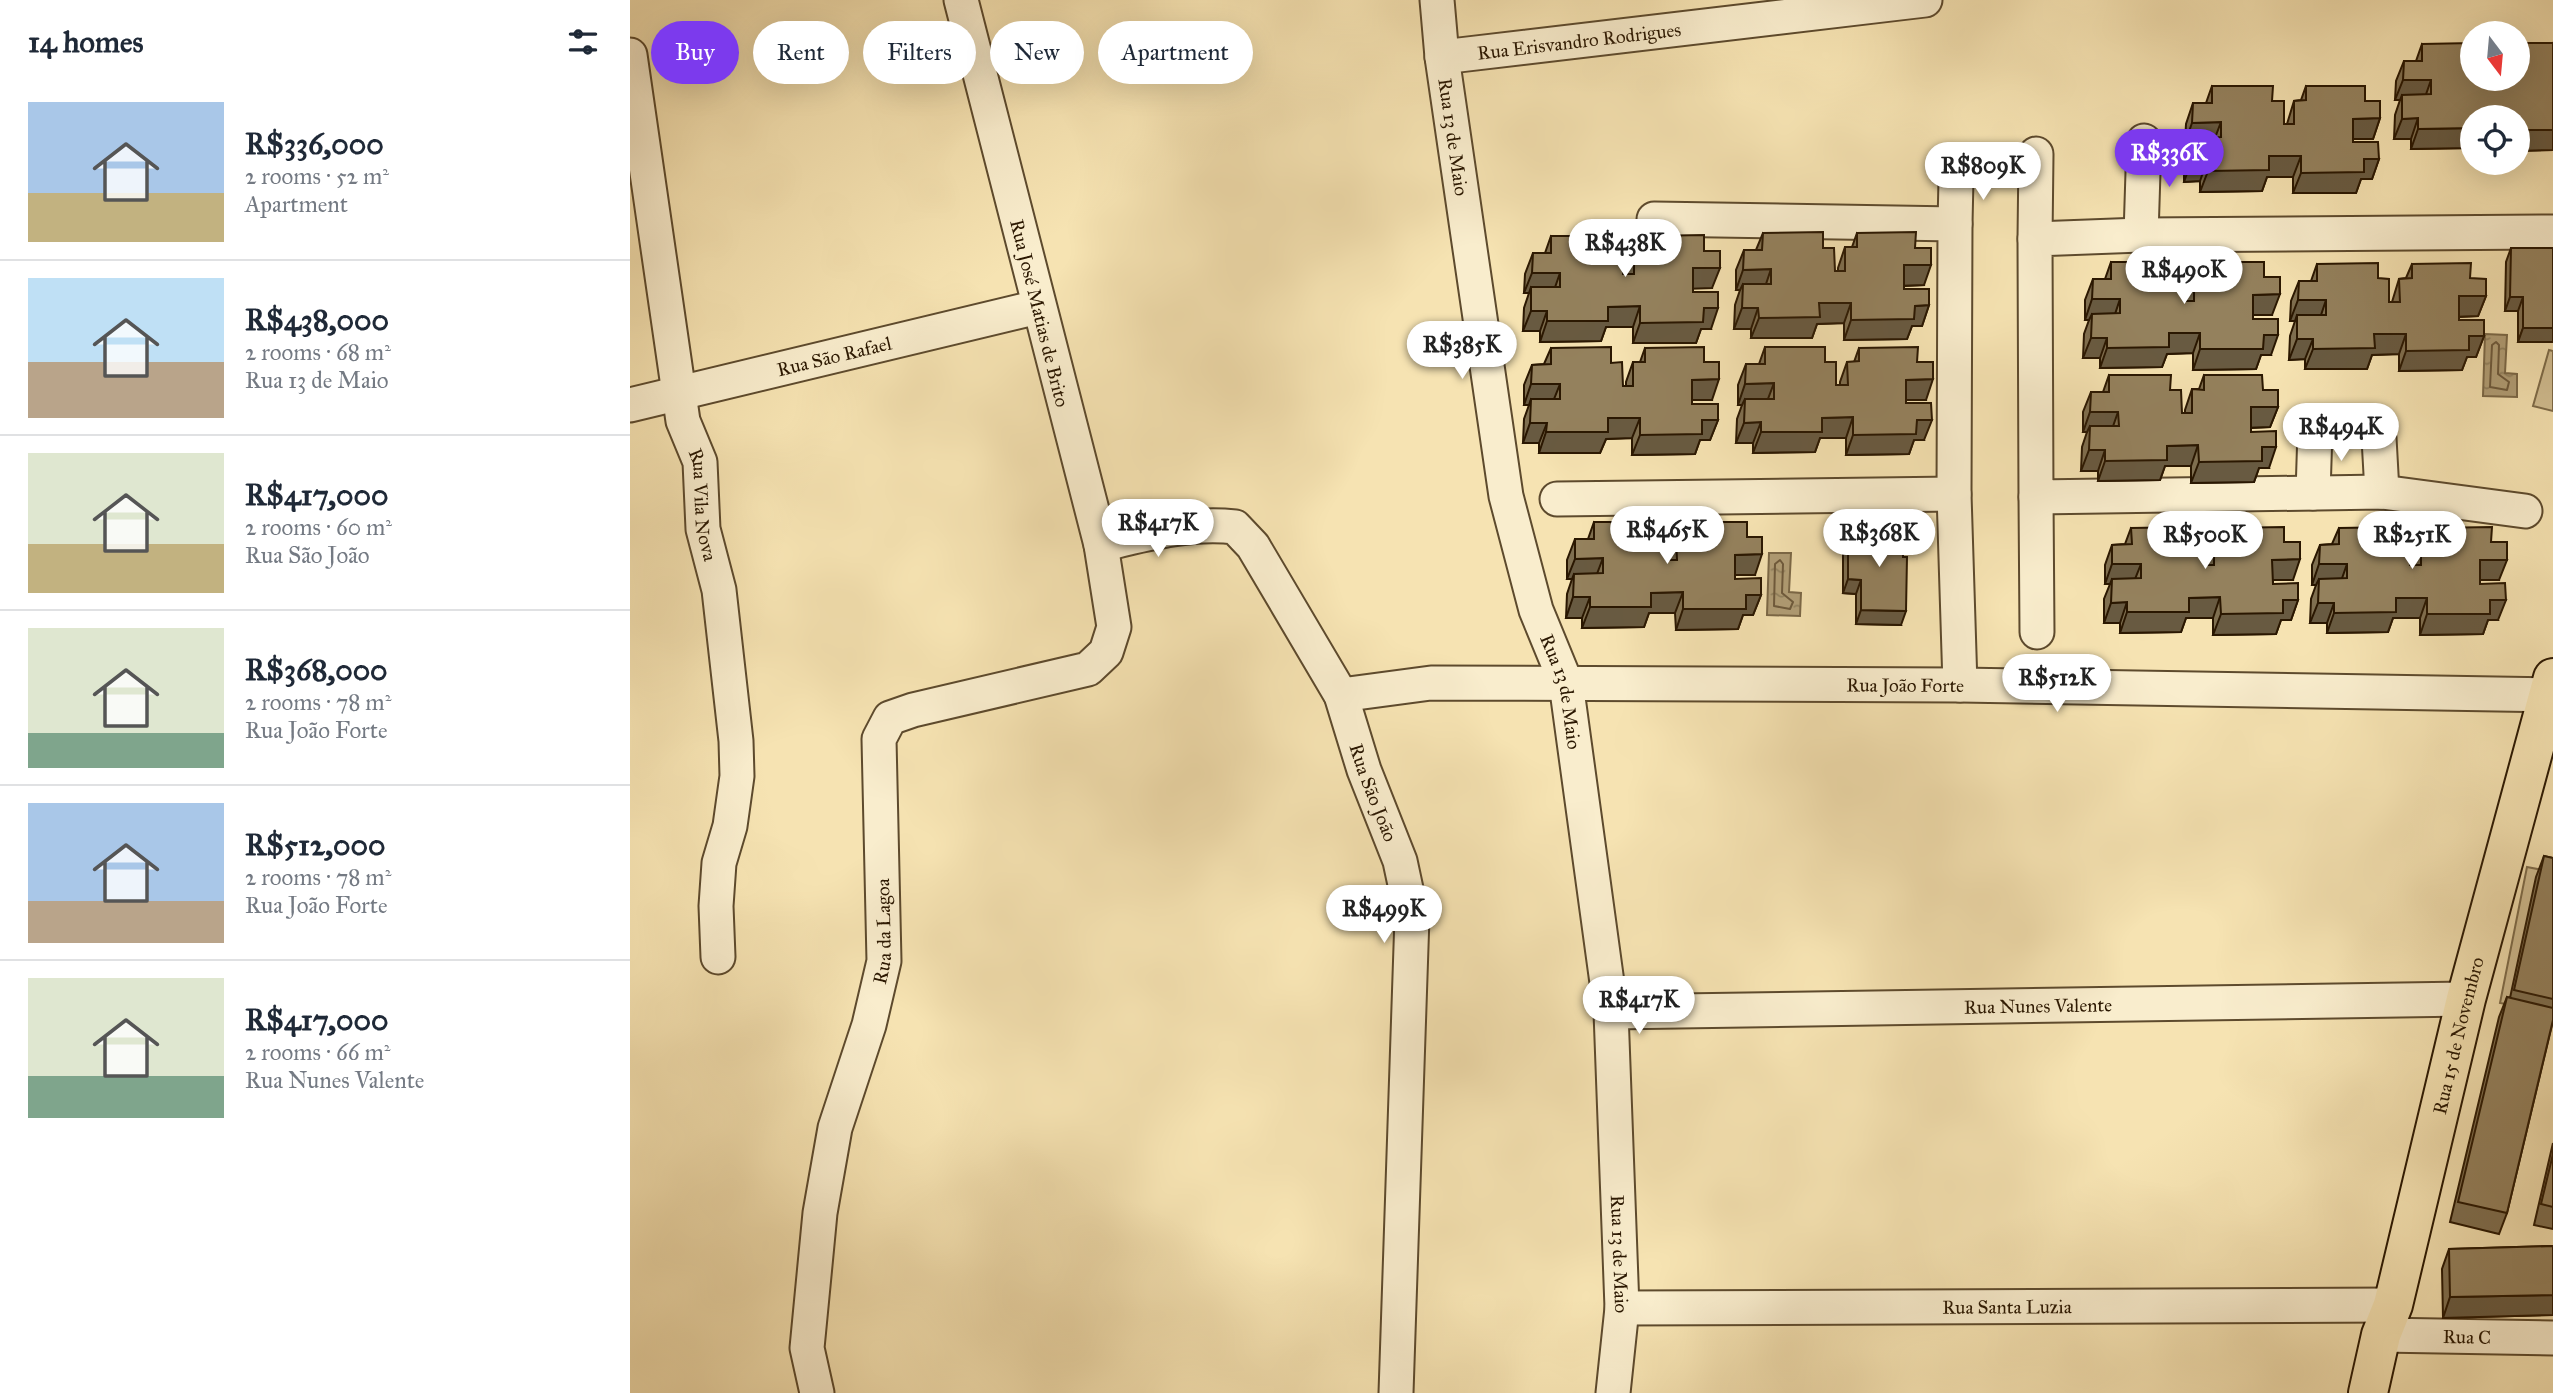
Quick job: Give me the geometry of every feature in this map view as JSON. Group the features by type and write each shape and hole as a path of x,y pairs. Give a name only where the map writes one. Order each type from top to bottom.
{"main road":[{"name":"Rua 15 de Novembro","path":"2368,1393 2466,999 2552,689"}],"street":[{"name":"Rua José Matias de Brito","path":"961,0 1101,545 1114,627"},
{"name":"Rua 13 de Maio","path":"1437,0 1442,57 1506,496 1536,610 1566,683 1611,1012 1622,1308 1614,1393"},
{"name":"Rua Erisvandro Rodrigues","path":"1442,57 1816,7 1925,0"},
{"name":"Rua Vila Nova","path":"630,55 683,421 700,462 703,529 719,590 736,741 737,776 730,826 719,863 716,906 718,957"},
{"path":"2141,235 2144,141"},
{"path":"2036,154 2037,632"},
{"path":"1956,178 1954,494 1960,685"},
{"path":"1654,219 1955,224"},
{"path":"2035,239 2141,235 2553,232"},
{"name":"Rua São Rafael","path":"630,405 1038,307"},
{"path":"2313,493 2315,431"},
{"path":"2379,438 2382,492"},
{"path":"2036,497 2382,492 2525,511"},
{"path":"1557,499 1954,494"},
{"name":"Rua São João","path":"1101,545 1173,527 1208,524 1235,527 1254,546 1341,695 1364,771 1400,861 1412,917 1396,1393"},
{"name":"Rua da Lagoa","path":"817,1393 807,1348 820,1213 835,1128 869,1025 884,961 879,739 890,718 901,714 1088,669 1106,652 1114,627"},
{"name":"Rua João Forte","path":"1341,695 1431,683 2552,689"},
{"name":"Rua Nunes Valente","path":"1611,1012 2466,999"},
{"name":"Rua Santa Luzia","path":"1622,1308 2387,1320"},
{"name":"Rua C","path":"2387,1320 2553,1338"}],"shaded area":[{"path":"2549,350 2553,351 2553,411 2533,406"},
{"path":"2527,867 2553,872 2553,1013 2500,1003"}],"water":[{"path":"2485,334 2507,335 2505,373 2517,374 2517,397 2483,396"},
{"path":"1769,553 1791,553 1789,592 1801,593 1800,616 1767,615"}],"building":[{"path":"2460,43 2460,91 2530,91 2530,43 2553,43 2553,130 2530,130 2530,105 2460,105 2460,128 2418,129 2418,118 2402,119 2402,95 2431,94 2431,80 2403,80 2404,61 2422,61 2422,44"},
{"path":"2212,86 2273,86 2272,101 2284,101 2284,124 2294,124 2294,101 2306,100 2306,86 2365,86 2365,101 2380,101 2380,118 2353,119 2353,142 2378,142 2379,159 2364,159 2364,172 2301,173 2301,156 2269,156 2269,170 2208,171 2207,161 2191,162 2192,138 2221,137 2221,122 2192,123 2193,103 2212,103"},
{"path":"1823,232 1823,248 1834,248 1835,271 1845,271 1845,247 1857,247 1857,233 1916,232 1915,248 1931,248 1931,265 1904,265 1904,289 1929,289 1929,305 1915,306 1914,319 1851,320 1851,303 1819,303 1820,317 1759,318 1758,308 1742,308 1743,284 1771,284 1771,269 1743,270 1744,250 1762,250 1763,233"},
{"path":"1704,235 1704,251 1720,251 1720,268 1693,268 1693,292 1718,292 1718,308 1704,308 1703,322 1640,323 1640,306 1608,307 1608,321 1547,321 1547,311 1531,311 1531,287 1560,287 1560,273 1532,273 1533,253 1551,253 1551,236 1612,236 1612,251 1623,251 1623,274 1634,274 1634,250 1646,250 1646,236"},
{"path":"2511,248 2553,248 2553,328 2523,328 2523,297 2510,297"},
{"path":"2111,262 2173,262 2172,277 2183,277 2184,301 2194,301 2194,277 2206,277 2206,262 2264,262 2264,277 2280,277 2280,294 2253,295 2253,319 2278,319 2278,335 2264,335 2263,349 2200,349 2200,333 2169,333 2169,347 2107,348 2107,338 2091,338 2092,314 2120,313 2120,299 2092,299 2093,279 2111,279"},
{"path":"2378,263 2378,278 2389,279 2389,302 2400,302 2399,279 2412,278 2412,264 2471,263 2470,278 2486,279 2486,296 2459,296 2459,320 2484,320 2484,336 2469,336 2469,350 2406,351 2406,334 2374,334 2375,348 2313,349 2313,339 2297,339 2297,315 2326,315 2326,300 2298,300 2299,281 2317,281 2317,264"},
{"path":"1611,347 1611,363 1622,362 1623,386 1633,386 1633,362 1645,362 1645,348 1704,347 1704,362 1719,362 1719,379 1692,380 1692,404 1718,404 1718,420 1702,420 1702,434 1640,435 1640,418 1608,418 1608,432 1546,432 1547,423 1530,423 1531,399 1560,399 1560,384 1531,384 1532,365 1551,364 1551,348"},
{"path":"1765,347 1825,347 1825,362 1836,362 1836,385 1848,385 1847,362 1859,361 1859,348 1918,347 1917,362 1933,362 1933,379 1906,380 1906,403 1931,403 1932,420 1917,420 1916,434 1853,435 1853,417 1822,418 1822,432 1761,432 1761,422 1744,423 1745,399 1774,399 1774,383 1745,384 1746,364 1765,364"},
{"path":"2109,375 2171,375 2170,390 2181,390 2182,413 2192,413 2192,389 2204,390 2204,375 2262,375 2263,390 2278,390 2278,407 2251,407 2251,432 2276,431 2276,447 2262,447 2262,461 2199,462 2198,445 2167,446 2167,460 2105,461 2105,450 2089,450 2090,426 2119,426 2118,412 2090,412 2091,392 2109,392"},
{"path":"1594,522 1654,522 1654,537 1665,537 1666,560 1677,560 1676,537 1688,537 1688,522 1747,522 1747,537 1762,537 1762,554 1735,555 1735,579 1761,578 1761,595 1746,595 1746,609 1683,609 1683,592 1651,593 1651,607 1590,607 1590,597 1573,597 1574,574 1603,573 1603,558 1575,559 1575,539 1594,539"},
{"path":"2192,527 2192,543 2203,542 2204,565 2214,565 2214,542 2226,541 2226,528 2284,527 2284,542 2300,542 2300,559 2272,560 2273,584 2298,583 2298,600 2283,600 2283,613 2221,614 2220,597 2189,598 2189,612 2127,612 2127,602 2111,603 2112,579 2141,578 2141,564 2112,564 2112,545 2132,544 2131,528"},
{"path":"2399,527 2399,543 2410,542 2410,565 2421,565 2421,542 2433,542 2433,528 2492,527 2491,542 2507,542 2507,560 2480,560 2480,584 2505,583 2506,600 2490,600 2490,614 2427,614 2427,598 2396,598 2396,612 2334,613 2334,603 2318,603 2319,579 2347,578 2347,564 2319,564 2320,545 2339,544 2339,528"},
{"path":"1848,530 1903,531 1903,557 1907,557 1906,611 1861,610 1861,580 1848,579"},
{"path":"2544,856 2553,858 2553,999 2514,990"},
{"path":"2507,997 2553,1008 2553,1020 2507,1213 2458,1202"},
{"path":"2553,1154 2553,1207 2541,1204"},
{"path":"2553,1246 2553,1295 2450,1297 2449,1249"}]}
